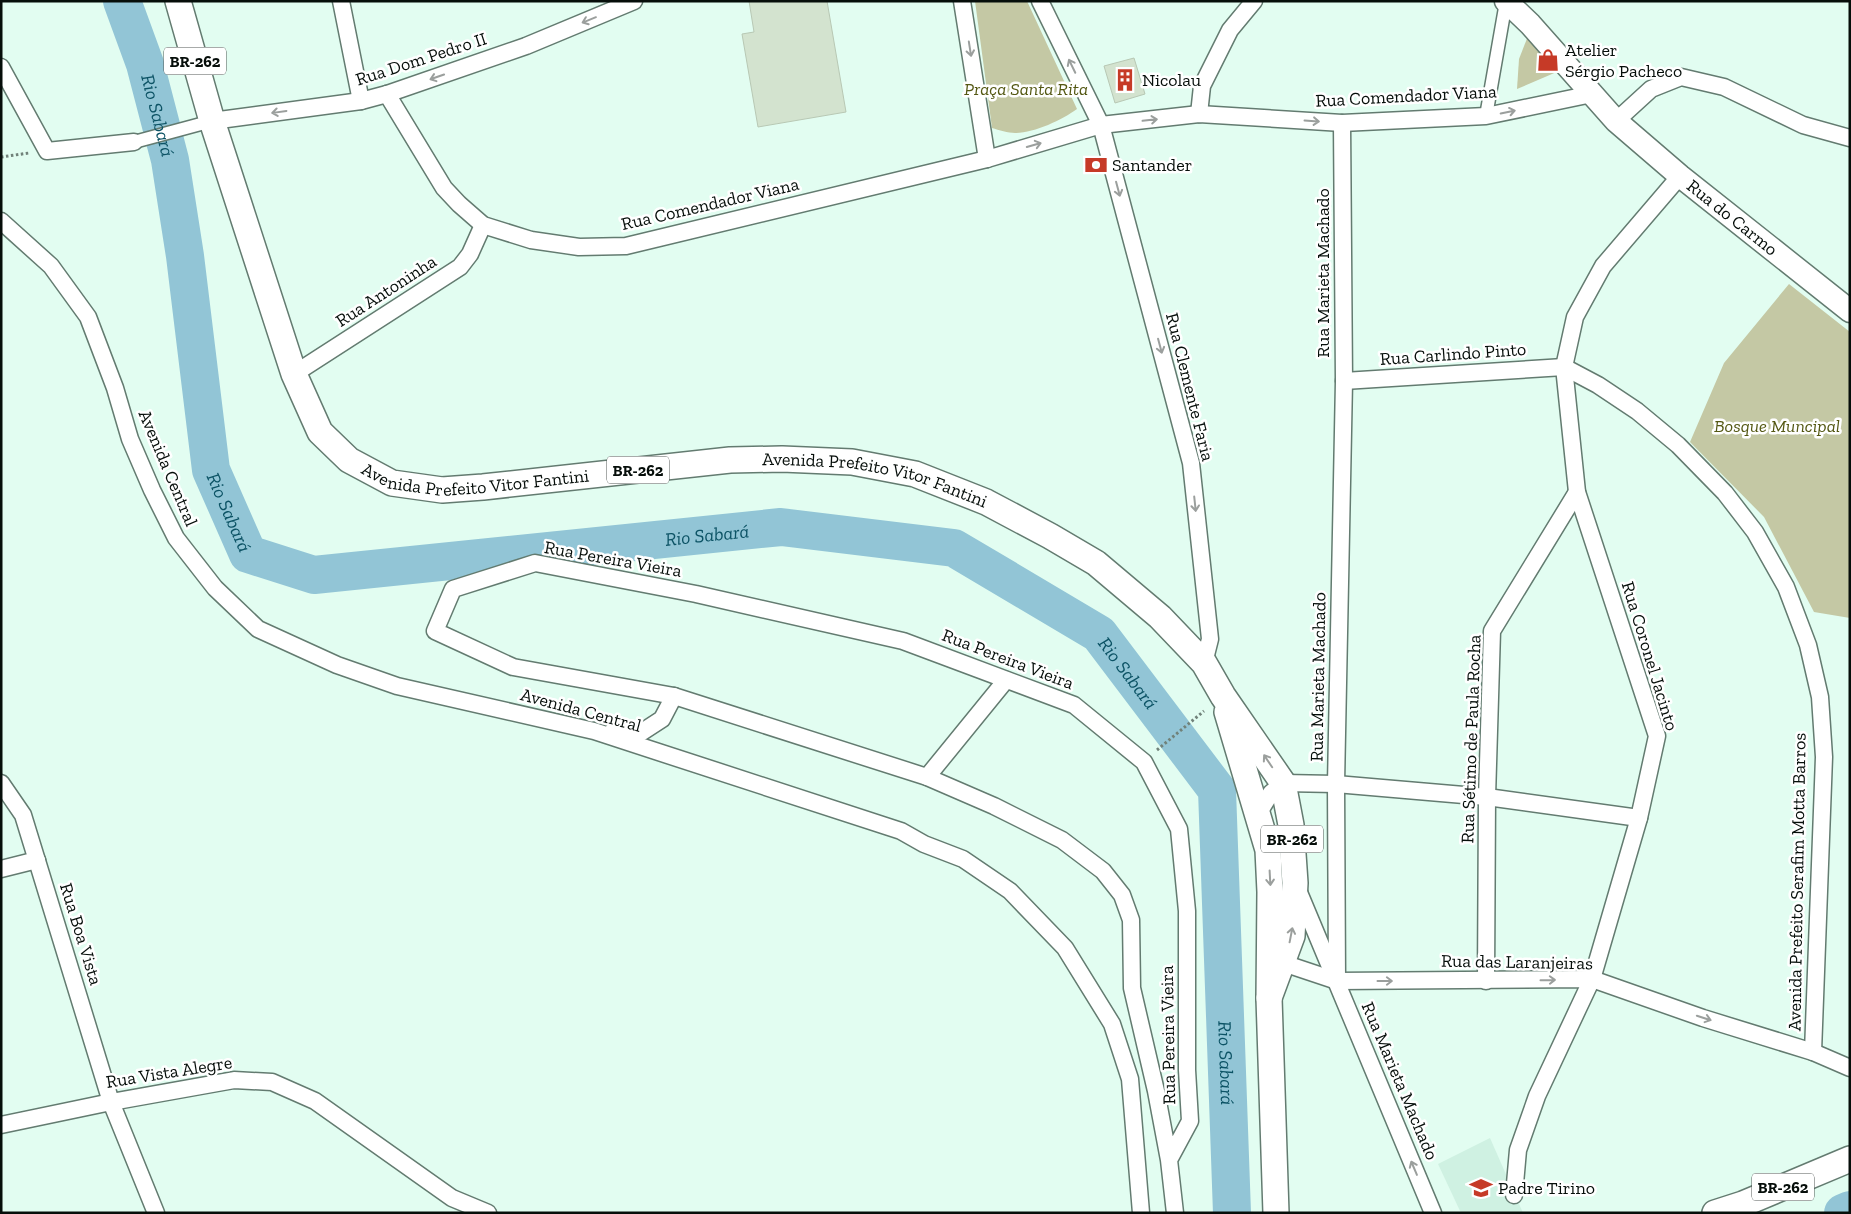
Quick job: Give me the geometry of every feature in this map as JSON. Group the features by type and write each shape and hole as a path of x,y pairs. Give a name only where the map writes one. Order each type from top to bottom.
{"main road":[{"name":"Avenida Prefeito Vitor Fantini","path":"160,1 212,121"},
{"name":"Avenida Prefeito Vitor Fantini","path":"178,1 212,121 294,374 320,432 349,460 392,483 442,490 730,460 782,459 852,462 915,474 986,502 1050,536 1096,564 1160,617 1204,663 1214,703 1233,737 1268,850 1277,955 1269,998 1276,1213"},
{"name":"Rua do Carmo","path":"1506,2 1530,24 1616,121 1680,176 1850,311"},
{"name":"Avenida Prefeito Vitor Fantini","path":"1214,703 1283,783 1290,825 1295,884 1292,936 1277,955"},
{"name":"BR-262","path":"1715,1213 1743,1204 1850,1159"}],"street":[{"path":"341,1 361,101"},
{"name":"Rua Dom Pedro II","path":"212,121 361,101 387,94 526,46 634,1"},
{"path":"962,1 987,159 1101,125 1040,1"},
{"path":"1199,114 1202,86 1230,30 1254,1"},
{"path":"1486,116 1506,2"},
{"path":"1,67 47,151 134,142 212,121"},
{"path":"1616,121 1650,89 1681,77 1724,87 1803,126 1850,138"},
{"name":"Rua Comendador Viana","path":"387,94 444,188 483,226 531,240 579,247 626,246 987,159"},
{"name":"Rua Comendador Viana","path":"1101,125 1199,114 1342,123 1486,116 1592,94"},
{"name":"Rua Marieta Machado","path":"1342,123 1344,381 1336,784 1337,981 1433,1213"},
{"name":"Rua Clemente Faria","path":"1101,125 1191,463 1210,638 1204,663"},
{"name":"Rua Coronel Jacinto","path":"1514,1195 1518,1150 1537,1096 1592,979 1639,818 1657,736 1577,492 1564,367 1575,317 1603,266 1680,176"},
{"name":"Avenida Central","path":"1,221 51,266 88,317 115,388 130,439 152,490 176,538 215,588 258,629 337,665 397,686 594,731 901,831 924,844 963,859 1010,891 1064,948 1112,1024 1130,1079 1141,1213"},
{"name":"Rua Antoninha","path":"294,374 460,267 470,254 483,226"},
{"name":"Rua Carlindo Pinto","path":"1344,381 1564,367"},
{"name":"Avenida Prefeito Serafim Motta Barros","path":"1564,367 1598,385 1637,411 1678,445 1726,493 1755,532 1786,587 1808,645 1820,697 1824,757 1813,1052"},
{"name":"Rua Sétimo de Paula Rocha","path":"1486,981 1487,797 1492,631 1577,492"},
{"name":"Rua Pereira Vieira","path":"1169,1160 1190,1121 1187,1070 1187,911 1180,829 1144,762 1074,705 903,641 696,594 534,563 453,589 435,632 514,667 674,696 927,776 994,806 1062,840 1103,871 1122,895 1131,920 1132,988 1156,1091 1169,1160 1175,1213"},
{"path":"927,776 1006,680"},
{"path":"594,731 642,732 662,719 674,696"},
{"name":"Rua Boa Vista","path":"1,782 22,815 111,1102 156,1213"},
{"path":"1258,814 1271,793 1283,783 1336,784 1487,797 1639,818"},
{"path":"1,868 37,860"},
{"path":"1295,884 1337,981"},
{"name":"Rua das Laranjeiras","path":"1277,955 1337,981 1592,979 1703,1018 1813,1052 1850,1068"},
{"name":"Rua Vista Alegre","path":"1,1125 111,1102 234,1080 272,1082 315,1101 452,1198 488,1213"}],"path":[{"path":"1,157 47,151"},
{"path":"1154,752 1214,703"}],"shaded area":[{"name":"Padre Tirino","path":"1490,1138 1523,1213 1461,1213 1438,1164"}],"green space":[{"name":"Praça Santa Rita","path":"975,1 1027,1 1077,109 1056,121 1031,131 1012,133 992,128"},
{"path":"1528,36 1559,71 1517,89 1519,59"},
{"name":"Bosque Muncipal","path":"1789,284 1850,332 1850,618 1814,612 1764,517 1690,442 1724,363"}],"building":[{"path":"749,1 827,1 846,112 758,127 742,34 754,32"},
{"name":"Nicolau","path":"1134,58 1145,94 1115,103 1104,66"}],"waterway":[{"name":"Rio Sabará","path":"122,1 145,64 170,160 185,256 211,470 248,554 314,575 781,527 954,548 1099,634 1217,790 1232,1213"},
{"name":"Rio Sabará","path":"1843,1213 1850,1210"}],"place":[{"name":"Atelier Sérgio Pacheco","path":"1548,60"},
{"name":"Nicolau","path":"1125,80"},
{"name":"Santander","path":"1096,165"},
{"name":"Padre Tirino","path":"1481,1188"}]}
